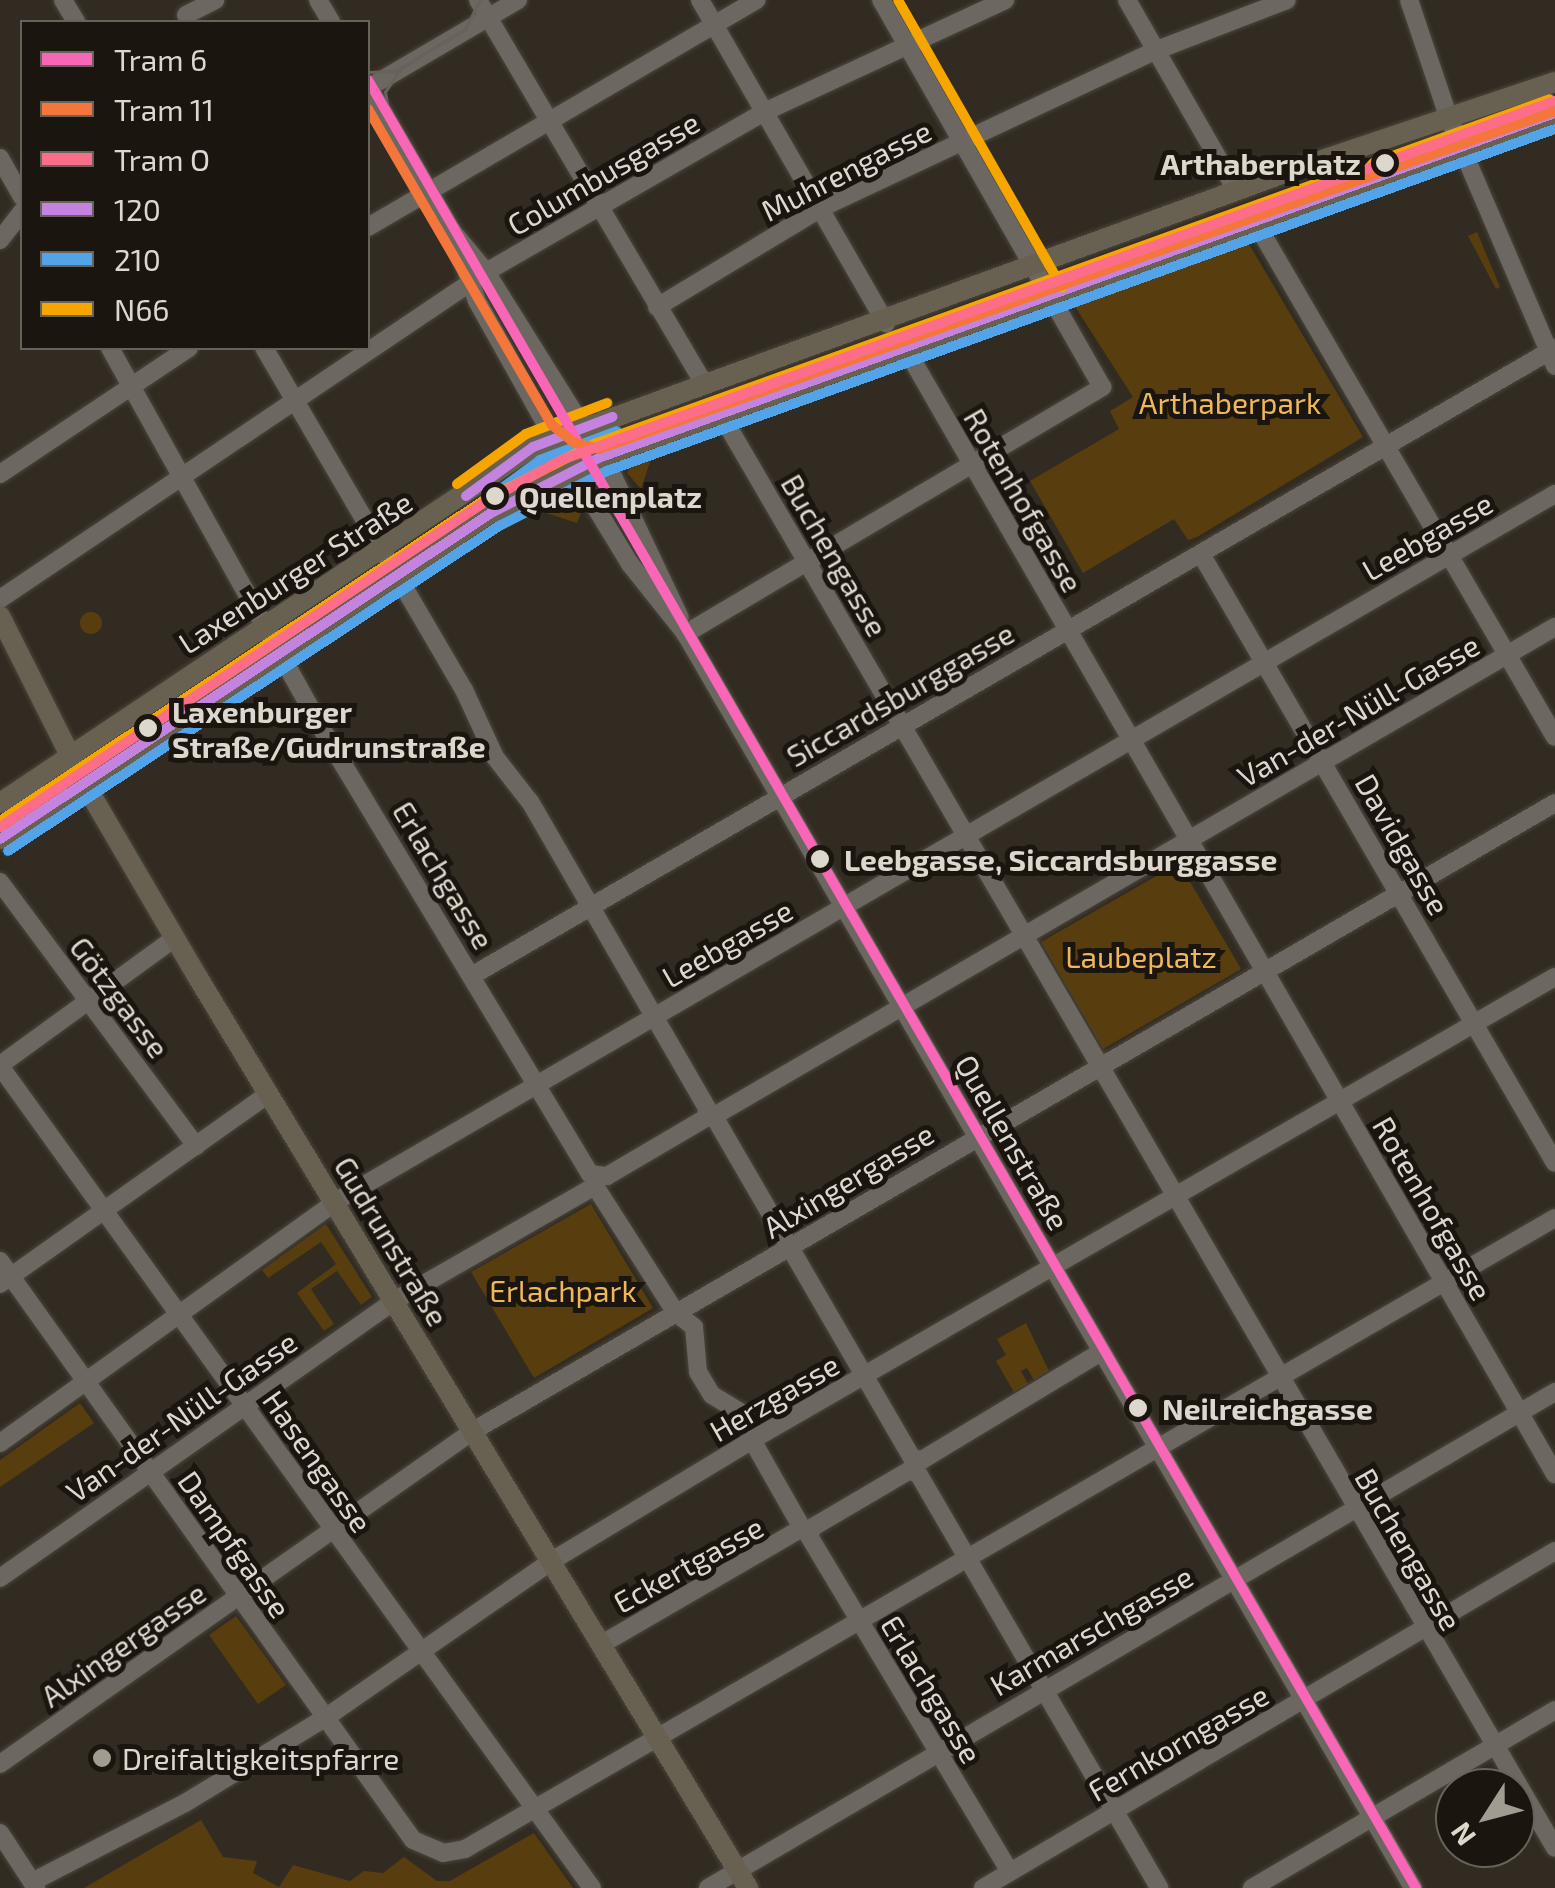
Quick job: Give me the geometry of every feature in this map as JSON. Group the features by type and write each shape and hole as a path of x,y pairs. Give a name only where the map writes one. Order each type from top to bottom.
{"main road":[{"path":"1028,267 1448,116 1555,82"},
{"path":"1049,295 1254,218 1555,113"},
{"name":"Laxenburger Straße","path":"0,804 554,440 886,323 1028,267"},
{"name":"Laxenburger Straße","path":"0,839 498,509 601,457 719,411 1049,295"},
{"name":"Gudrunstraße","path":"0,616 83,782 743,1879"}],"street":[{"path":"186,12 215,0"},
{"path":"478,0 704,384"},
{"path":"370,86 518,0"},
{"path":"700,0 886,323"},
{"path":"370,225 427,186 757,0"},
{"path":"685,634 1102,388 1049,295 1028,267 881,0"},
{"name":"Columbusgasse","path":"0,598 486,272 764,112 909,48 1005,0"},
{"path":"1127,0 1237,191"},
{"name":"Muhrengasse","path":"657,306 821,208 1157,50 1288,0"},
{"path":"1200,554 1385,443 1553,355 1448,116 1409,0"},
{"name":"Quellenstraße","path":"370,90 452,231 470,284 554,440 630,564 685,634 780,794 1413,1888"},
{"path":"0,158 20,193"},
{"path":"0,240 20,215"},
{"path":"1254,218 1555,737"},
{"name":"Quellenstraße","path":"452,231 486,272 601,457 668,585 685,634"},
{"name":"Rotenhofgasse","path":"903,344 1188,839"},
{"name":"Erlachgasse","path":"111,350 270,626 280,651 538,1085 598,1178 712,1115"},
{"path":"0,474 186,350"},
{"path":"265,350 464,690 484,738 590,905 1159,1888"},
{"name":"Buchengasse","path":"719,411 1024,935"},
{"name":"Leebgasse","path":"0,1443 335,1202 1130,737 1555,494"},
{"name":"Siccardsburggasse","path":"472,975 1200,554"},
{"name":"Davidgasse","path":"1200,554 1555,1163"},
{"name":"Van-der-Nüll-Gasse","path":"1188,839 1555,627"},
{"path":"1024,935 1101,1067 1555,802"},
{"path":"712,1115 1188,839 1266,969"},
{"name":"Götzgasse","path":"0,882 196,1146"},
{"path":"0,1066 175,938"},
{"name":"Rotenhofgasse","path":"1266,969 1555,1474"},
{"name":"Herzgasse","path":"34,1885 185,1802 325,1718 550,1562 752,1440 1555,977"},
{"name":"Hasengasse","path":"0,1066 592,1888"},
{"name":"Buchengasse","path":"1101,1067 1422,1629 1554,1848"},
{"name":"Alxingergasse","path":"0,1764 474,1431 977,1135 1101,1067"},
{"path":"4,1274 105,1212 268,1094"},
{"name":"Van-der-Nüll-Gasse","path":"0,1578 394,1301 590,1186 605,1195 676,1313"},
{"path":"534,1808 1555,1218"},
{"name":"Dampfgasse","path":"4,1274 86,1381 413,1840 432,1851 464,1848 534,1808"},
{"name":"Erlachgasse","path":"676,1313 694,1327 698,1372 712,1395 750,1418 752,1440 1010,1872"},
{"name":"Eckertgasse","path":"600,1645 805,1532 1102,1352"},
{"name":"Karmarschgasse","path":"708,1888 743,1879 1043,1690 1555,1392"},
{"name":"Fernkorngasse","path":"983,1888 1555,1551"},
{"path":"1252,1888 1555,1710"},
{"path":"0,1833 34,1885"}],"green space":[{"path":"1477,232 1500,287 1496,289 1468,236"},
{"name":"Arthaberpark","path":"1246,239 1363,437 1197,537 1188,540 1174,519 1083,573 1030,481 1119,429 1110,411 1133,397 1076,308 1084,297"},
{"path":"652,456 641,489 627,473 632,459"},
{"path":"567,500 581,513 577,523 540,511"},
{"path":"91,612 99,615 99,631 91,634 83,631 80,623 83,615"},
{"name":"Laubeplatz","path":"1179,863 1241,969 1103,1049 1041,942"},
{"name":"Erlachpark","path":"591,1204 653,1308 534,1378 471,1272"},
{"path":"326,1224 372,1297 361,1305 337,1271 311,1289 334,1324 324,1331 297,1293 336,1264 321,1242 268,1278 262,1270"},
{"path":"1026,1323 1049,1371 1034,1380 1027,1368 1021,1371 1028,1384 1014,1392 996,1361 1006,1355 997,1339"},
{"path":"80,1403 94,1423 0,1487 0,1460"},
{"path":"236,1616 286,1685 258,1704 209,1635"},
{"path":"201,1820 223,1857 257,1861 253,1873 279,1887 293,1865 350,1881 364,1871 383,1873 404,1857 437,1881 450,1881 534,1833 573,1888 84,1888"}],"tram line":[{"path":"370,72 396,71 465,29 480,0"},
{"path":"389,117 385,92 401,68"},
{"name":"6","path":"370,83 1416,1888"},
{"name":"O","path":"0,827 488,500 561,460 1555,101"},
{"name":"11","path":"370,112 551,424 573,442 599,449 1555,111"},
{"path":"548,466 565,440 560,410"},
{"path":"537,467 574,463 602,487"}],"transit line":[{"name":"N66","path":"898,0 1062,288"},
{"name":"N66","path":"0,821 483,501 594,444 1550,99"},
{"name":"120","path":"0,839 491,513 601,457 1555,113"},
{"name":"210","path":"8,851 499,526 607,471 1555,129"},
{"name":"N66","path":"457,484 526,434 607,403"},
{"name":"120","path":"466,496 533,447 612,417"},
{"name":"210","path":"475,508 540,460 617,431"}],"place":[{"name":"Arthaberplatz","path":"1385,163"},
{"name":"Quellenplatz","path":"495,496"},
{"name":"Laxenburger Straße/Gudrunstraße","path":"148,728"},
{"name":"Leebgasse, Siccardsburggasse","path":"820,859"},
{"name":"Neilreichgasse","path":"1138,1408"},
{"name":"Dreifaltigkeitspfarre","path":"102,1758"}]}
